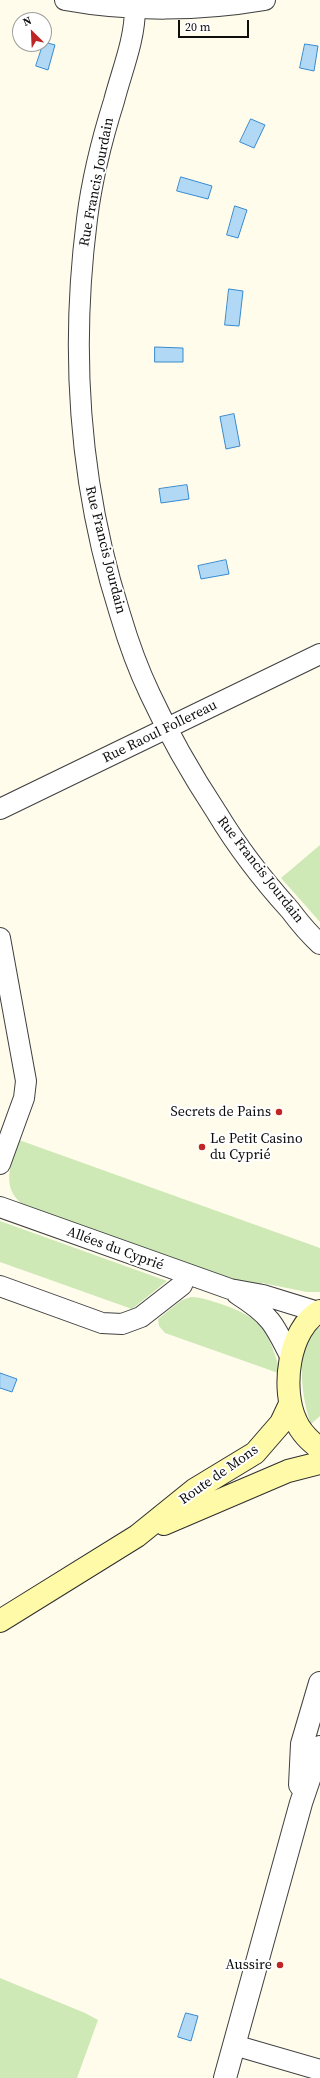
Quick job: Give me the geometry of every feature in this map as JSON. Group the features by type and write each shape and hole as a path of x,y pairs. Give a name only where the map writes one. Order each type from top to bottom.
{"main road":[{"path":"319,1311 306,1322 298,1336 291,1358 289,1381 290,1404 299,1427 320,1449"},
{"name":"Route de Mons","path":"0,1621 137,1536 194,1490 255,1453 281,1423 290,1404"},
{"name":"Route de Mons","path":"137,1536 288,1471 320,1463"}],"street":[{"path":"65,0 135,8 188,7 265,0"},
{"name":"Rue Francis Jourdain","path":"135,8 129,54 99,154 87,216 80,283 78,382 88,484 95,522 109,581 141,673 168,729 208,801 232,837 271,889 320,944"},
{"name":"Rue Raoul Follereau","path":"0,809 168,729 320,654"},
{"path":"0,938 26,1081 24,1098 0,1164"},
{"name":"Allées du Cyprié","path":"0,1207 230,1289 263,1295 319,1311"},
{"path":"0,1286 102,1323 122,1324 141,1317 182,1285 186,1274"},
{"name":"Allées du Cyprié","path":"230,1289 258,1308 269,1318 281,1336 291,1358"},
{"path":"300,1802 300,1764 302,1744 320,1683"},
{"path":"224,2078 300,1802 320,1746"},
{"path":"234,2045 320,2070"}],"green space":[{"path":"320,845 320,922 281,878"},
{"path":"19,1140 320,1248 320,1292 307,1292 262,1283 260,1288 249,1285 25,1206 12,1192 9,1176 10,1167"},
{"path":"0,1221 167,1281 132,1309 0,1262"},
{"path":"191,1297 203,1298 221,1304 247,1315 255,1321 268,1337 281,1374 165,1333 159,1326 158,1319 182,1300"},
{"path":"320,1327 320,1416 311,1424 303,1387 303,1358 306,1345 311,1334"},
{"path":"0,1978 85,2013 98,2020 77,2078 0,2078"}],"water":[{"path":"52,44 55,45 48,70 36,66 41,52 52,52"},
{"path":"305,44 318,46 314,71 300,68"},
{"path":"251,119 265,125 254,148 240,142"},
{"path":"181,177 212,186 208,199 177,191"},
{"path":"235,206 247,210 238,238 227,235"},
{"path":"229,289 243,291 239,326 225,325"},
{"path":"155,347 183,348 183,362 155,362"},
{"path":"234,414 240,446 226,449 220,417"},
{"path":"187,485 189,499 161,503 159,489"},
{"path":"226,560 229,574 201,579 198,566"},
{"path":"0,1373 17,1379 12,1392 0,1388"},
{"path":"186,2013 198,2016 191,2041 178,2037"}],"place":[{"name":"Secrets de Pains","path":"279,1112"},
{"name":"Le Petit Casino du Cyprié","path":"202,1147"},
{"name":"Aussire","path":"280,1965"}]}
